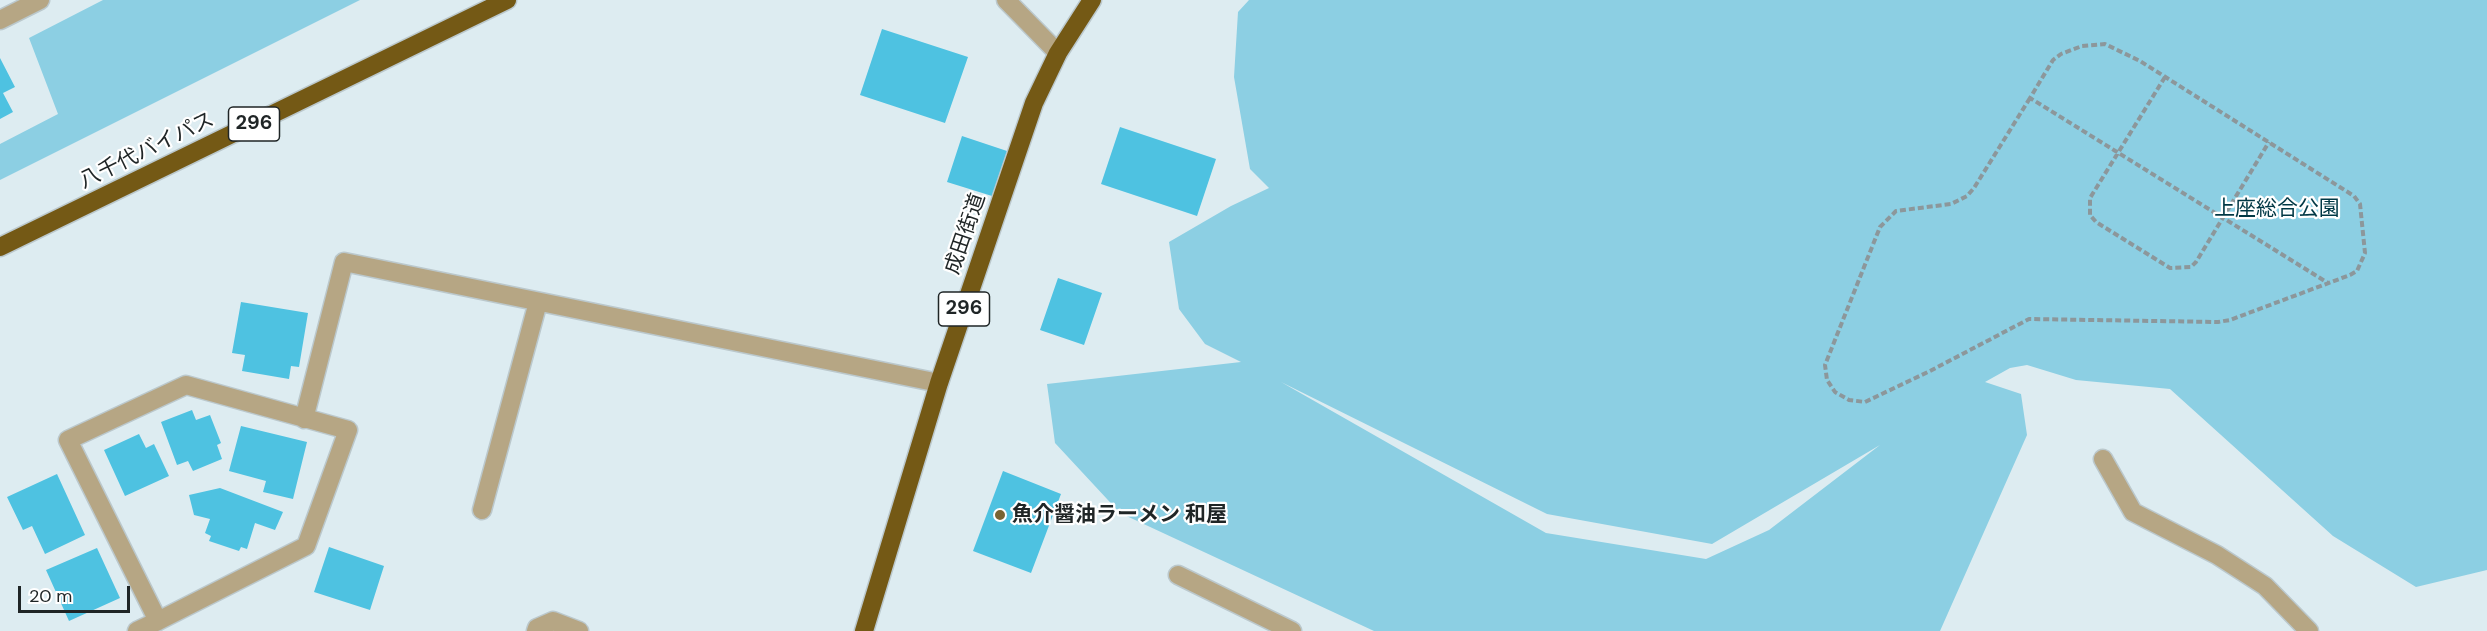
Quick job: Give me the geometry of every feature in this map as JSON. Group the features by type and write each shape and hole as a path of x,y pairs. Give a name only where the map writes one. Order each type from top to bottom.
{"highway":[{"name":"八千代バイパス","path":"0,247 507,0"},
{"name":"成田街道","path":"864,631 939,383 1034,103 1058,53 1092,0"}],"street":[{"path":"0,19 40,0"},
{"path":"1006,0 1058,53"},
{"path":"304,418 344,262 939,383"},
{"path":"482,510 538,302"},
{"path":"137,631 158,621 306,546 348,430 186,385 68,440 158,621"},
{"path":"2103,459 2133,512 2217,555 2265,586 2309,631"},
{"path":"1178,575 1292,631"},
{"path":"536,631 537,628 553,621 579,631"}],"path":[{"path":"2105,44 2114,47 2355,196 2360,204 2365,253 2362,263 2357,271 2350,275 2230,320 2218,322 2029,319 1865,402 1849,400 1835,392 1827,380 1825,364 1880,227 1896,211 1951,204 1966,196 1974,188 2030,98 2053,60 2070,49 2105,44"},
{"path":"2165,77 2090,198 2090,215 2096,222 2170,268 2191,267 2268,142"},
{"path":"2030,98 2328,283"}],"green space":[{"path":"103,0 360,0 0,180 0,144 58,114 29,38"},
{"name":"上座総合公園","path":"1249,0 2487,0 2487,570 2416,587 2333,536 2170,389 2076,380 2027,365 2010,368 1985,382 2021,394 2027,435 1940,631 1374,631 1120,513 1055,443 1047,384 1241,362 1205,344 1179,309 1169,242 1231,206 1269,188 1250,169 1234,77 1238,12","holes":["1281,382 1547,514 1712,544 1880,445 1769,530 1706,559 1546,533"]}],"building":[{"path":"882,29 968,57 945,123 860,95"},
{"path":"0,58 15,87 3,93 13,112 0,119"},
{"path":"1120,127 1216,159 1197,216 1101,184"},
{"path":"962,136 1007,151 992,196 947,182"},
{"path":"1058,278 1102,293 1084,345 1040,330"},
{"path":"241,302 308,313 299,367 291,366 289,379 242,371 245,355 232,353"},
{"path":"192,410 196,420 210,415 221,443 217,445 222,459 193,471 188,461 177,465 161,422"},
{"path":"241,426 307,442 293,499 263,492 266,481 229,471"},
{"path":"139,434 146,448 154,444 169,476 125,496 104,450"},
{"path":"1003,471 1061,494 1031,573 973,551"},
{"path":"57,474 85,535 45,554 32,526 23,530 7,497"},
{"path":"220,488 283,512 275,530 255,523 247,549 241,547 239,551 209,541 211,536 205,533 210,519 194,515 189,495"},
{"path":"329,547 384,566 370,610 314,592"},
{"path":"97,548 120,598 69,621 46,570"}],"place":[{"name":"魚介醤油ラーメン 和屋","path":"1000,515"}]}
